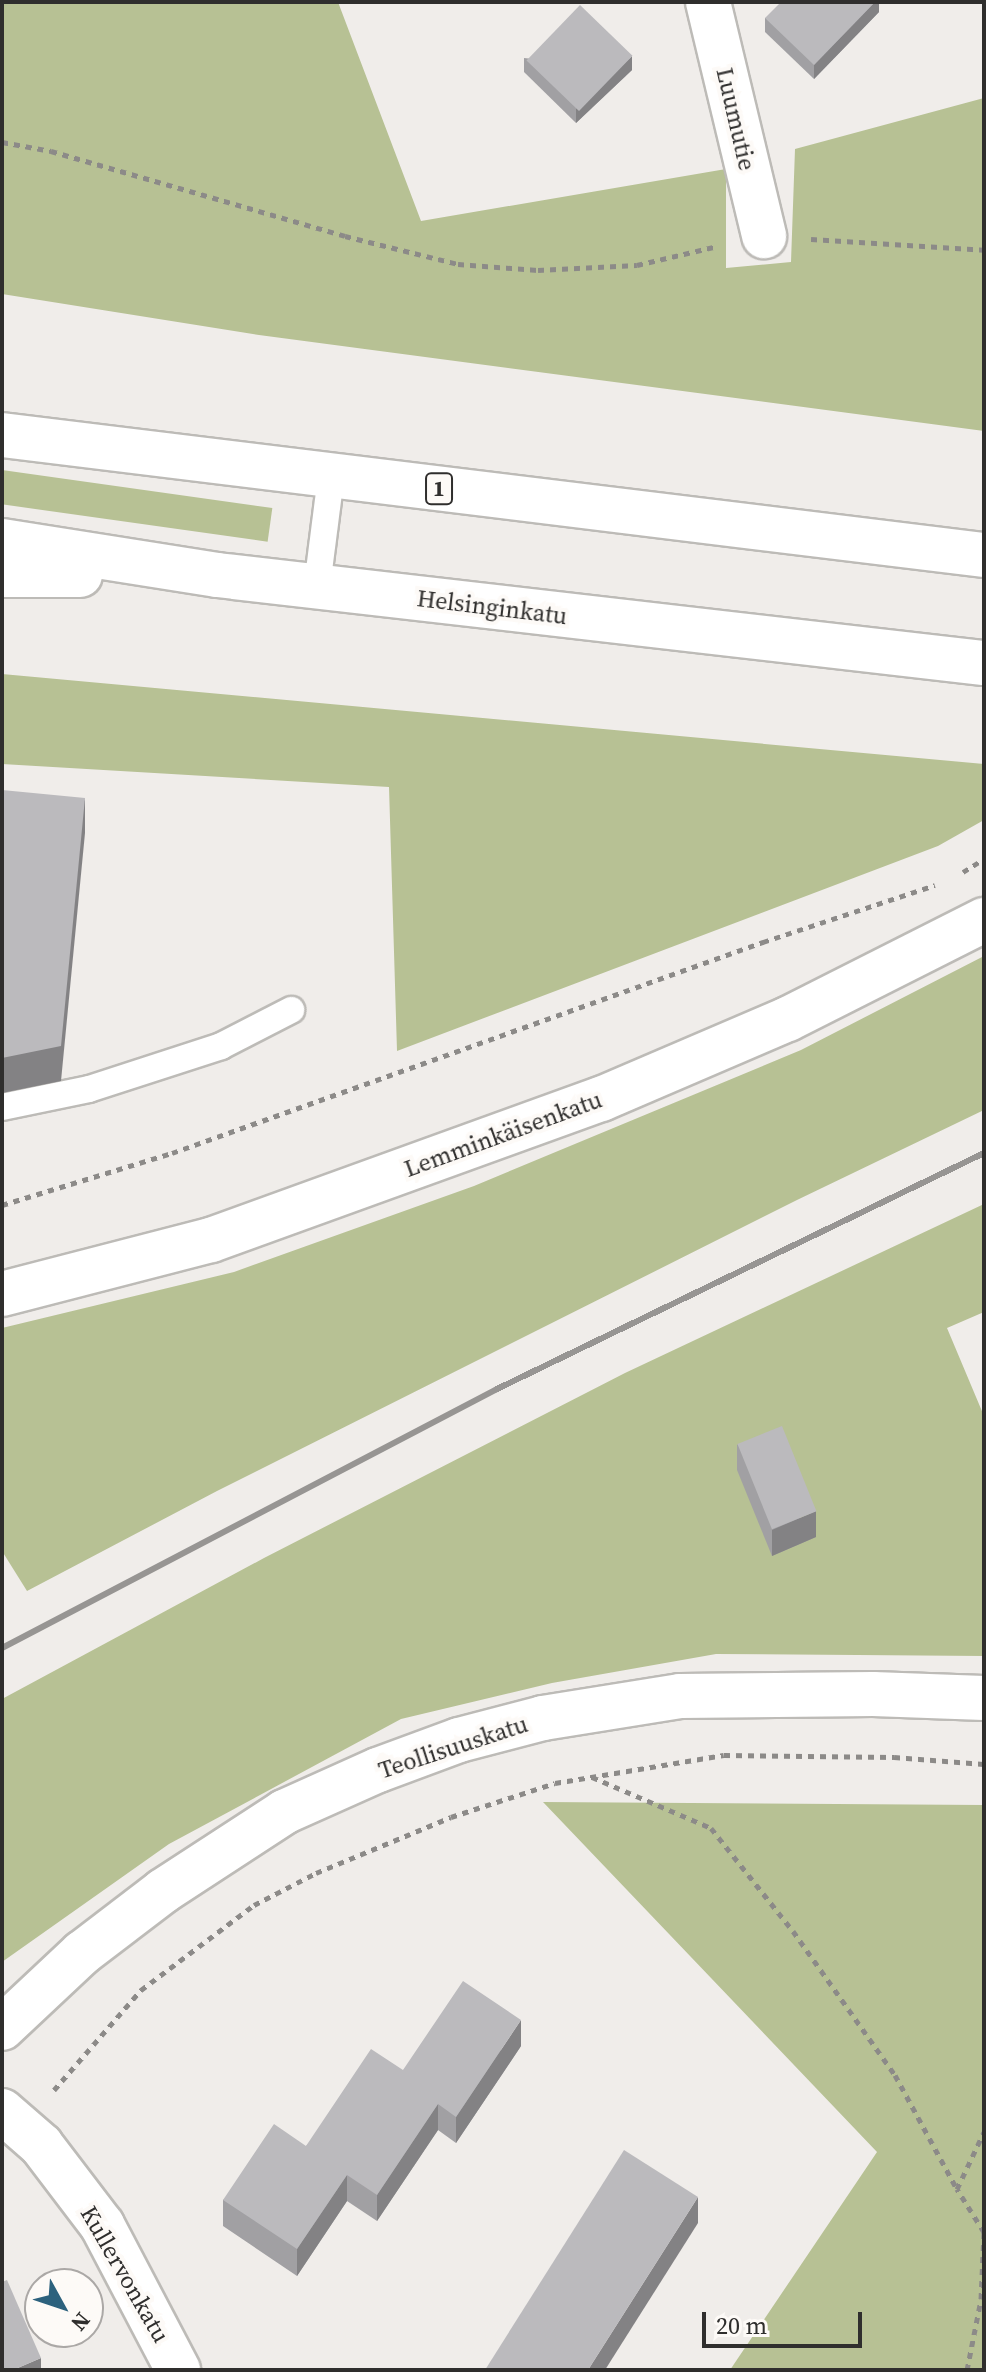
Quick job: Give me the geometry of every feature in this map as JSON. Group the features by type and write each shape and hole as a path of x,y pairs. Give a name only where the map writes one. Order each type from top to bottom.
{"main road":[{"name":"Luumutie","path":"708,2 764,236"},
{"name":"1","path":"2,435 984,555"},
{"name":"Helsinginkatu","path":"2,541 217,575 984,663"},
{"path":"2,575 217,575"},
{"name":"Lemminkäisenkatu","path":"2,1294 211,1240 601,1099 788,1019 984,920"},
{"name":"Teollisuuskatu","path":"2,2028 82,1953 128,1917 284,1812 378,1770 459,1740 543,1718 680,1696 873,1694 984,1698"},
{"name":"Kullervonkatu","path":"2,2111 41,2145 102,2225 178,2370"}],"lane":[{"path":"317,586 331,476"},
{"path":"2,1107 89,1089 221,1046 291,1010"}],"path":[{"path":"2,142 51,151 345,236 458,264 538,270 637,265 764,236 984,250"},
{"path":"2,1205 172,1153 763,942 950,880 984,859"},
{"path":"56,2087 141,1990 254,1905 384,1843 451,1817 555,1783 724,1755 894,1757 984,1764"},
{"path":"592,1777 711,1828 793,1931 895,2075 984,2232 982,2301 967,2370"},
{"path":"957,2189 984,2132"}],"green space":[{"path":"2,2 338,2 421,221 726,169 726,268 791,262 795,149 984,98 984,431 259,335 2,294"},
{"path":"2,470 272,508 268,542 2,504"},
{"path":"2,674 984,764 984,820 938,846 397,1051 389,787 2,764"},
{"path":"984,956 984,1110 797,1200 217,1491 27,1591 2,1551 2,1328 234,1272 474,1186 801,1050"},
{"path":"984,1204 984,1312 947,1328 984,1416 984,1656 716,1654 552,1683 401,1719 169,1844 2,1962 2,1699 264,1558 625,1373"},
{"path":"543,1802 984,1805 984,2370 730,2370 877,2152"}],"building":[{"path":"781,2 875,2 814,65 765,18"},
{"path":"580,5 633,56 579,111 527,60"},
{"path":"2,790 85,798 61,1046 2,1058"},
{"path":"782,1426 816,1511 772,1529 737,1444"},
{"path":"463,1981 521,2020 456,2117 438,2104 377,2195 347,2175 297,2249 223,2200 274,2124 306,2146 371,2049 403,2070"},
{"path":"624,2150 698,2197 588,2370 485,2370"},
{"path":"7,2280 24,2319 24,2348 37,2348 41,2358 13,2370 2,2370 2,2282"}],"railway":[{"path":"2,1648 497,1389 984,1153"}]}
